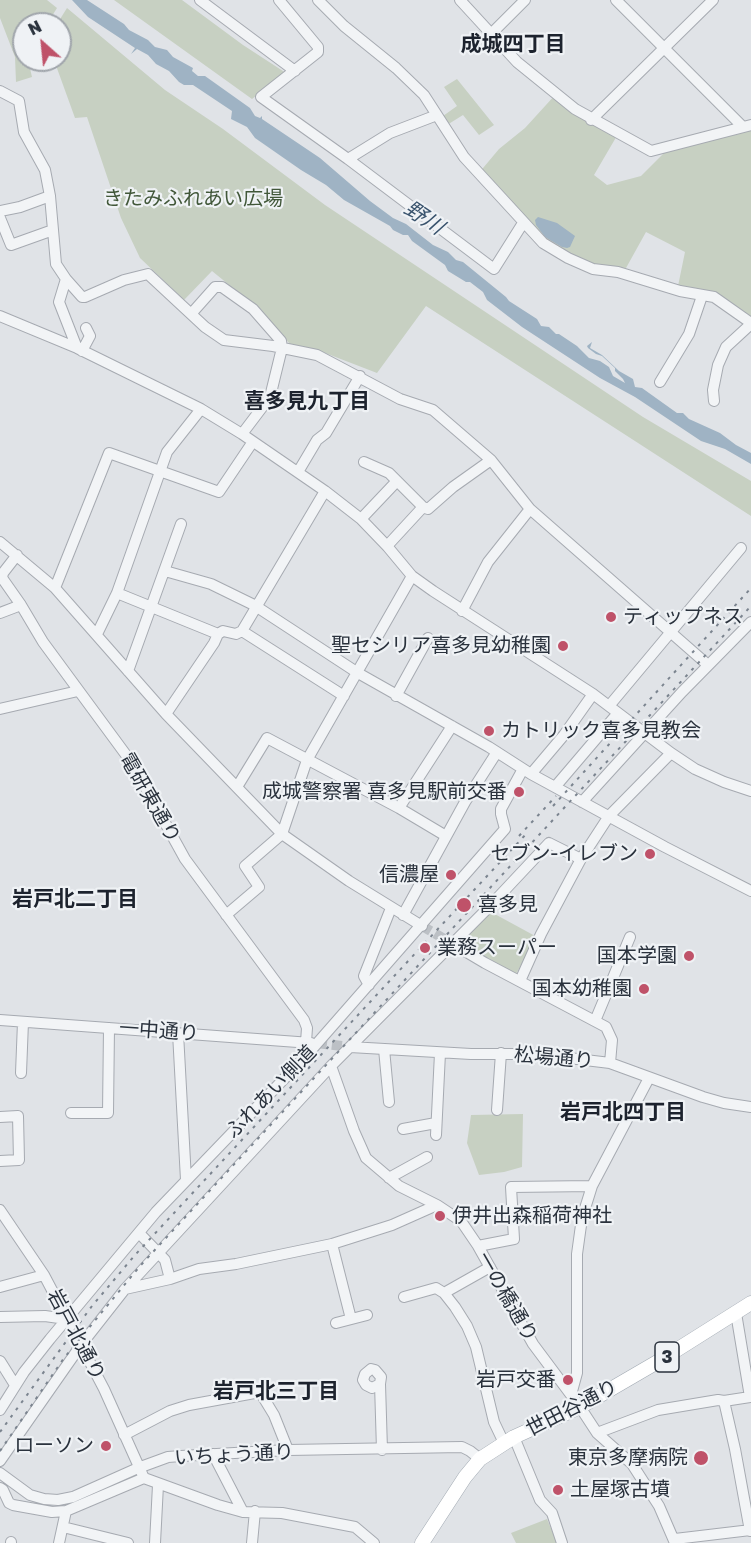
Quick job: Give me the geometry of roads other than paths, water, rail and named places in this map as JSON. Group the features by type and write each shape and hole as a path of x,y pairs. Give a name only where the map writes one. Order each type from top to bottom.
{"main road":[{"name":"世田谷通り","path":"422,1543 465,1477 480,1459 509,1440 580,1407 751,1303"}],"street":[{"path":"200,0 295,70"},
{"path":"279,0 318,47 318,52 261,97 494,269 524,223"},
{"path":"318,0 344,26 396,68 424,95 464,157 543,243 593,269 618,272 702,296 714,297 751,323 726,347 718,365 713,390 714,400"},
{"path":"460,0 517,62 574,109 651,152 747,126"},
{"path":"490,34 525,0"},
{"path":"616,0 747,126"},
{"path":"591,120 713,0"},
{"path":"0,91 18,102 24,132 45,170 50,196 56,264 82,297 124,280 148,274 184,305 190,315 224,340 317,355 400,399 433,410 491,460 530,509 708,665"},
{"path":"348,159 390,133 437,115"},
{"path":"0,212 50,196"},
{"path":"0,218 11,245 53,230"},
{"path":"66,279 59,302 80,350"},
{"path":"190,315 214,287 222,287 253,309 280,341 282,348 270,397 242,434"},
{"path":"660,382 689,334 702,296"},
{"path":"0,316 80,350 201,408 325,491 361,519 412,576 462,611 593,694 644,734 695,769 751,791"},
{"path":"80,350 90,336 86,328"},
{"path":"298,472 317,440 326,433 360,376"},
{"path":"97,634 117,593 167,452 201,408"},
{"path":"55,588 109,453 219,492 252,443"},
{"path":"364,462 389,473 423,507 428,509 453,487 491,460"},
{"path":"361,519 397,481"},
{"path":"117,593 218,633 223,631 236,634 242,631 257,607 325,491"},
{"path":"387,546 423,507"},
{"path":"462,611 488,562 530,509"},
{"path":"128,671 181,524"},
{"path":"0,542 55,588 166,714 282,834 391,908 422,926"},
{"path":"609,706 741,548"},
{"name":"電研東通り","path":"17,555 3,573 2,578 43,642 132,763 185,859 306,1023 311,1042"},
{"path":"165,571 211,584 257,607 357,673 497,752 527,772 751,891"},
{"path":"226,915 259,887 245,866 282,834 307,760 412,576"},
{"path":"0,613 21,605"},
{"path":"582,802 708,665 751,622"},
{"path":"242,631 344,696"},
{"path":"166,714 214,643 218,633"},
{"path":"396,696 428,638"},
{"path":"0,709 78,691"},
{"path":"527,772 564,735 593,694"},
{"path":"555,787 618,713"},
{"path":"399,808 452,726"},
{"path":"237,787 267,738 399,808 446,836"},
{"path":"403,915 465,802 497,752"},
{"path":"520,981 541,934 581,859 609,816 671,753"},
{"name":"ふれあい側道","path":"0,1410 15,1386 66,1319 139,1233 311,1042 369,985 505,829 501,809 527,772"},
{"name":"ふれあい側道","path":"0,1461 81,1345 125,1289 331,1066 453,944 549,843 581,859"},
{"path":"369,985 364,976 391,908"},
{"path":"595,1021 630,937"},
{"path":"453,944 606,1028 612,1040 610,1063"},
{"name":"一中通り","path":"0,1020 311,1042"},
{"path":"21,1072 23,1022"},
{"path":"71,1113 108,1113 109,1028"},
{"path":"178,1033 186,1180"},
{"name":"松場通り","path":"350,1047 440,1053 544,1054 610,1063 724,1103 751,1107"},
{"path":"384,1049 388,1102"},
{"path":"403,1129 436,1129 440,1053"},
{"path":"497,1110 501,1053"},
{"name":"一の橋通り","path":"331,1066 366,1158 399,1186 437,1205 461,1221 478,1246 533,1344 572,1395 597,1433 632,1464 659,1506 675,1541"},
{"path":"572,1395 578,1373 577,1254 582,1218 592,1186 649,1078"},
{"path":"0,1117 18,1116 20,1160 0,1161"},
{"path":"388,1178 427,1157"},
{"path":"478,1246 514,1239 511,1187 592,1186"},
{"path":"125,1289 170,1280 198,1269 236,1264 332,1244 392,1225 437,1205"},
{"name":"岩戸北通り","path":"0,1210 44,1275 104,1389 141,1473"},
{"path":"139,1233 165,1260 170,1280"},
{"path":"332,1244 351,1319"},
{"path":"444,1293 490,1267"},
{"path":"0,1287 44,1275"},
{"path":"404,1297 436,1288 444,1293 467,1326 476,1347 494,1422 509,1440 540,1500 552,1513 562,1543"},
{"path":"597,1433 658,1410 750,1397 736,1313"},
{"path":"336,1323 367,1315"},
{"path":"0,1317 45,1316 66,1319"},
{"path":"0,1361 15,1386"},
{"path":"380,1384 382,1450"},
{"path":"124,1435 161,1415 189,1405 260,1392 274,1415 288,1450"},
{"path":"675,1541 751,1531 724,1401"},
{"name":"いちょう通り","path":"0,1473 30,1495 58,1500 141,1473 168,1457 288,1450 462,1447 480,1459"},
{"path":"213,1454 243,1512"},
{"path":"0,1488 9,1503 13,1505 52,1512 66,1511 141,1473 158,1485 243,1512 282,1513 355,1527 375,1543"},
{"path":"155,1543 158,1485"},
{"path":"59,1543 66,1511"},
{"path":"252,1543 255,1511"},
{"path":"63,1527 128,1543"}],"water":[{"path":"72,0 87,0 155,47 167,50 173,57 193,68 192,71 198,76 205,76 250,108 255,116 260,118 262,116 262,119 320,158 393,218 406,224 433,245 448,252 456,260 463,262 509,301 537,319 541,326 549,327 556,334 577,346 589,358 609,367 613,376 625,383 615,368 602,356 588,348 587,346 592,342 590,348 602,355 619,371 633,379 635,387 642,388 677,413 683,413 689,419 720,433 751,453 751,464 725,449 701,441 522,327 487,300 483,292 470,282 448,271 445,265 412,241 408,235 393,230 390,226 344,200 326,185 255,138 247,127 231,119 232,111 193,85 184,85 179,82 148,55 137,49 131,54 135,48 88,17"},
{"path":"538,217 557,223 575,236 570,247 562,247 545,237 536,225 535,220"}],"tunnel":[{"path":"422,926 453,944"},
{"path":"317,1043 350,1047"}],"railway":[{"path":"553,806 751,588"},
{"path":"0,1451 64,1358 140,1266 751,606"},
{"path":"519,836 556,796"},
{"path":"0,1432 92,1306 135,1255 528,832"}],"place":[{"name":"ティップネス","path":"611,617"},
{"name":"聖セシリア喜多見幼稚園","path":"563,646"},
{"name":"カトリック喜多見教会","path":"489,731"},
{"name":"成城警察署 喜多見駅前交番","path":"519,792"},
{"name":"セブン-イレブン","path":"650,854"},
{"name":"信濃屋","path":"451,875"},
{"name":"喜多見","path":"464,905"},
{"name":"業務スーパー","path":"425,948"},
{"name":"国本学園","path":"689,956"},
{"name":"国本幼稚園","path":"644,989"},
{"name":"伊井出森稲荷神社","path":"440,1216"},
{"name":"岩戸交番","path":"568,1380"},
{"name":"ローソン","path":"106,1446"},
{"name":"東京多摩病院","path":"701,1458"},
{"name":"土屋塚古墳","path":"558,1490"}],"district":[{"name":"成城四丁目","path":"513,44"},
{"name":"喜多見九丁目","path":"307,401"},
{"name":"岩戸北二丁目","path":"75,899"},
{"name":"岩戸北四丁目","path":"623,1112"},
{"name":"岩戸北三丁目","path":"276,1391"}],"park label":[{"name":"きたみふれあい広場","path":"193,199"}],"water label":[{"name":"野川","path":"424,218"}]}
